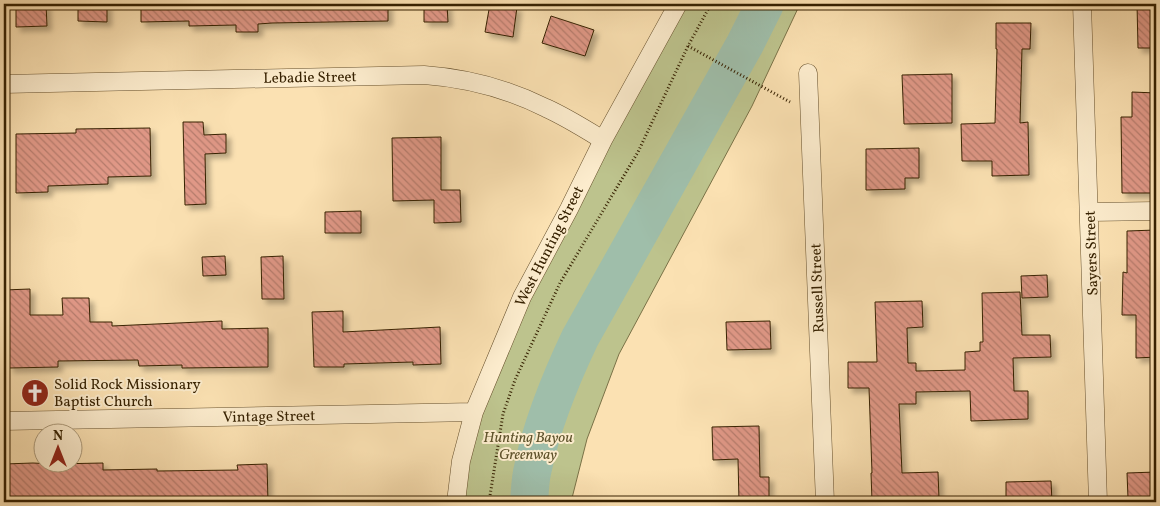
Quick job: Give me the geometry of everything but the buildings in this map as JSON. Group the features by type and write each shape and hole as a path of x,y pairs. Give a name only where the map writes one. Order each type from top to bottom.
{"street":[{"name":"West Hunting Street","path":"456,502 461,461 474,412 497,352 522,297 678,4"},
{"name":"Sayers Street","path":"1082,4 1098,502"},
{"name":"Russell Street","path":"808,73 825,502"},
{"name":"Lebadie Street","path":"4,84 414,75 454,77 518,95 547,108 604,140"},
{"path":"1090,212 1156,211"},
{"name":"Vintage Street","path":"4,421 474,412"}],"path":[{"path":"489,502 503,414 515,380 560,283 638,152 688,46 711,4"},
{"path":"688,46 810,113"}],"green space":[{"name":"Hunting Bayou Greenway","path":"687,4 800,4 752,106 619,354 587,439 571,502 463,502 474,433 515,328 604,151"}],"waterway":[{"path":"529,502 532,472 541,435 559,385 580,338 745,44 765,4"}],"place":[{"name":"Solid Rock Missionary Baptist Church","path":"35,393"}]}
